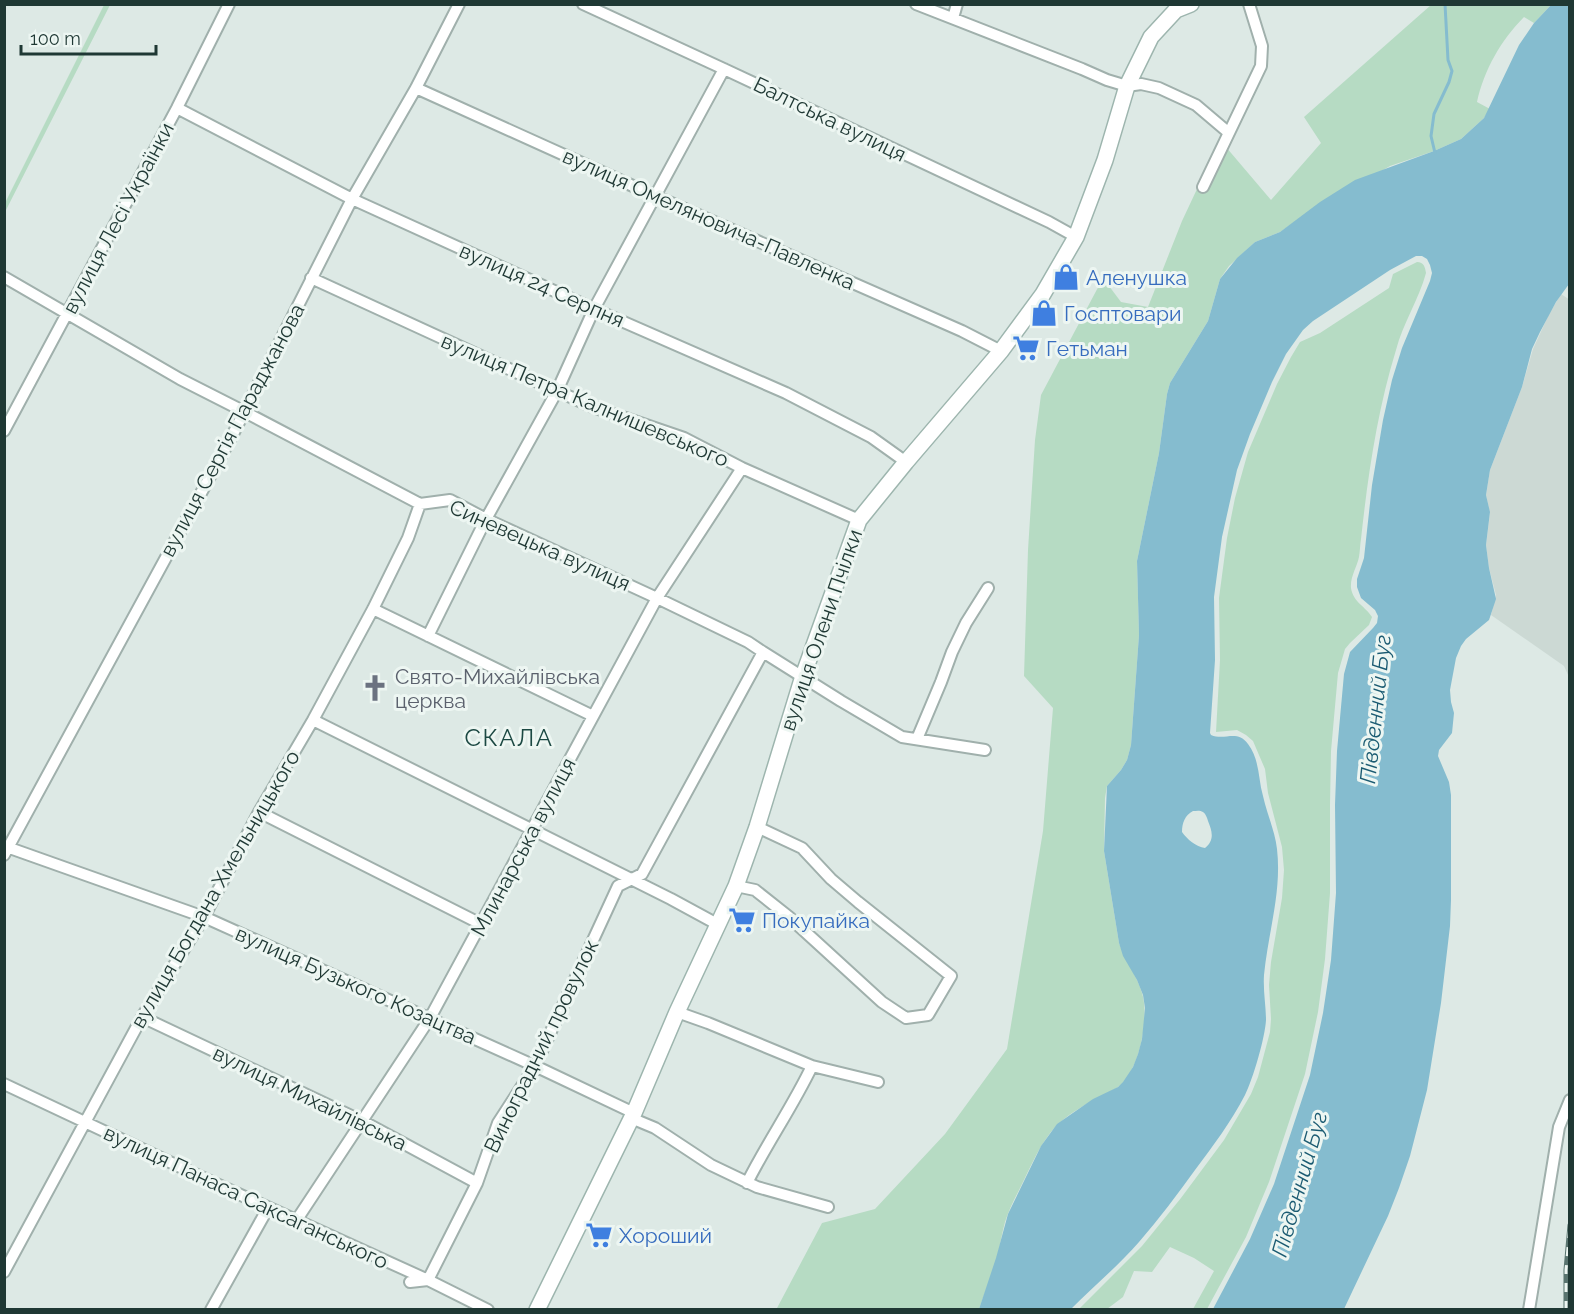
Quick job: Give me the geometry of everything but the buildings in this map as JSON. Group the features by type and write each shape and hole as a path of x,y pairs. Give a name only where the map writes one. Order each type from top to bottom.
{"street":[{"name":"вулиця Лесі Українки","path":"4,430 177,108 229,4"},
{"name":"вулиця Сергія Параджанова","path":"6,850 231,438 352,199 416,88 459,4"},
{"name":"Балтська вулиця","path":"583,4 1076,237"},
{"path":"916,4 1107,80 1127,86 1141,84 1159,88 1196,105 1228,133"},
{"path":"953,18 957,4"},
{"path":"1203,187 1261,66 1262,46 1249,4"},
{"name":"вулиця Олени Пчілки","path":"537,1310 632,1115 736,886 757,827 803,676 859,520 1001,351 1043,294 1076,237 1105,160 1127,86 1151,37 1179,6"},
{"path":"428,636 486,519 557,392 594,309 724,69"},
{"name":"вулиця Омеляновича-Павленка","path":"416,88 1001,351"},
{"name":"вулиця 24 Серпня","path":"177,108 352,199 786,393 871,437 906,462"},
{"name":"Синевецька вулиця","path":"4,277 180,379 420,504 450,500 748,642 902,737 985,750"},
{"name":"вулиця Петра Калнишевського","path":"311,278 557,392 593,407 684,438 742,468 859,520"},
{"name":"Млинарська вулиця","path":"296,1221 430,1018 657,598 742,468"},
{"name":"вулиця Богдана Хмельницького","path":"4,1272 142,1017 204,916 259,812 313,720 373,609 408,538 420,504"},
{"path":"916,739 952,652 966,623 988,588"},
{"path":"373,609 593,716"},
{"name":"Виноградний провулок","path":"428,1280 477,1183 498,1123 535,1066 618,886 642,874 763,652"},
{"path":"313,720 717,924"},
{"path":"259,812 481,924"},
{"path":"736,886 755,890 789,917 882,1002 906,1018 928,1015 951,976 831,879 802,848 757,827"},
{"name":"вулиця Бузького Козацтва","path":"6,850 204,916 535,1066 632,1115"},
{"path":"677,1012 812,1066 878,1082"},
{"name":"вулиця Михайлівська","path":"142,1017 362,1121 477,1183"},
{"path":"747,1183 760,1156 799,1094 812,1066"},
{"name":"вулиця Панаса Саксаганського","path":"4,1084 488,1310"},
{"path":"1528,1307 1559,1127 1569,1100"},
{"path":"632,1115 711,1165 747,1183 828,1207"},
{"path":"211,1310 268,1208"},
{"path":"410,1282 428,1280"}],"shaded area":[{"path":"1561,294 1570,300 1569,677 1564,666 1491,615 1496,595 1486,545 1490,513 1486,495 1490,470 1522,387 1533,349"}],"green space":[{"path":"104,5 110,5 5,212 5,203"},
{"path":"1431,5 1551,5 1534,23 1524,17 1501,46 1484,78 1477,102 1490,109 1484,118 1461,139 1390,166 1280,232 1255,242 1229,266 1220,279 1208,321 1170,383 1159,453 1137,561 1139,635 1131,745 1127,760 1107,786 1105,798 1104,851 1119,943 1140,986 1144,1004 1145,1017 1140,1046 1130,1072 1115,1089 1061,1121 1044,1142 1008,1212 995,1264 979,1309 776,1310 822,1223 875,1209 945,1134 1007,1049 1043,831 1053,708 1024,676 1028,550 1035,440 1041,395 1103,278 1121,302 1148,307 1182,221 1220,140 1271,200 1321,143 1304,117"},
{"path":"1417,262 1423,264 1426,273 1399,340 1389,373 1370,467 1359,557 1351,584 1354,597 1372,617 1369,625 1345,649 1338,673 1331,751 1330,893 1325,959 1318,1012 1305,1074 1269,1182 1246,1237 1207,1309 1193,1309 1214,1271 1194,1258 1170,1247 1152,1272 1134,1271 1123,1297 1107,1309 1079,1309 1142,1246 1224,1140 1251,1094 1270,1032 1269,985 1282,898 1284,870 1282,847 1268,793 1265,769 1253,741 1237,730 1216,732 1220,660 1219,598 1227,538 1248,452 1277,384 1300,342 1320,333 1389,288 1393,274"}],"water":[{"name":"Південний Буг","path":"1551,5 1569,5 1569,284 1556,302 1532,349 1522,387 1490,470 1486,495 1490,512 1486,545 1496,599 1489,620 1466,639 1456,658 1450,690 1454,713 1452,733 1439,750 1438,756 1449,782 1451,795 1450,926 1441,1003 1427,1090 1410,1156 1388,1216 1344,1309 1213,1309 1250,1239 1274,1184 1310,1075 1323,1013 1331,960 1336,893 1335,805 1344,674 1350,652 1377,623 1378,616 1375,610 1361,598 1357,579 1364,558 1372,485 1392,380 1402,348 1432,273 1427,259 1422,256 1416,256 1390,270 1303,330 1286,354 1250,434 1237,470 1222,537 1214,597 1215,660 1210,733 1216,736 1240,737 1252,750 1275,836 1278,865 1276,897 1264,975 1265,1028 1248,1088 1222,1134 1161,1216 1131,1251 1071,1309 979,1309 1008,1214 1041,1146 1057,1124 1123,1082 1133,1067 1142,1039 1145,1008 1143,995 1123,956 1119,943 1104,851 1107,786 1127,760 1131,745 1139,635 1137,561 1159,453 1170,383 1208,321 1220,279 1237,258 1255,242 1280,232 1320,202 1355,180 1461,139 1484,118 1519,45 1534,23","holes":["1193,811 1204,813 1211,828 1211,839 1205,848 1192,842 1182,832 1184,820"]}],"waterway":[{"path":"1435,153 1431,136 1434,114 1452,71 1448,60 1445,4"}],"railway":[{"path":"1566,1310 1566,1270 1570,1225"}],"place":[{"name":"Аленушка","path":"1066,277"},
{"name":"Госптовари","path":"1044,313"},
{"name":"Гетьман","path":"1026,348"},
{"name":"Свято-Михайлівська церква","path":"375,688"},
{"name":"Покупайка","path":"742,920"},
{"name":"Хороший","path":"599,1235"}],"district":[{"name":"СКАЛА","path":"509,737"}]}
